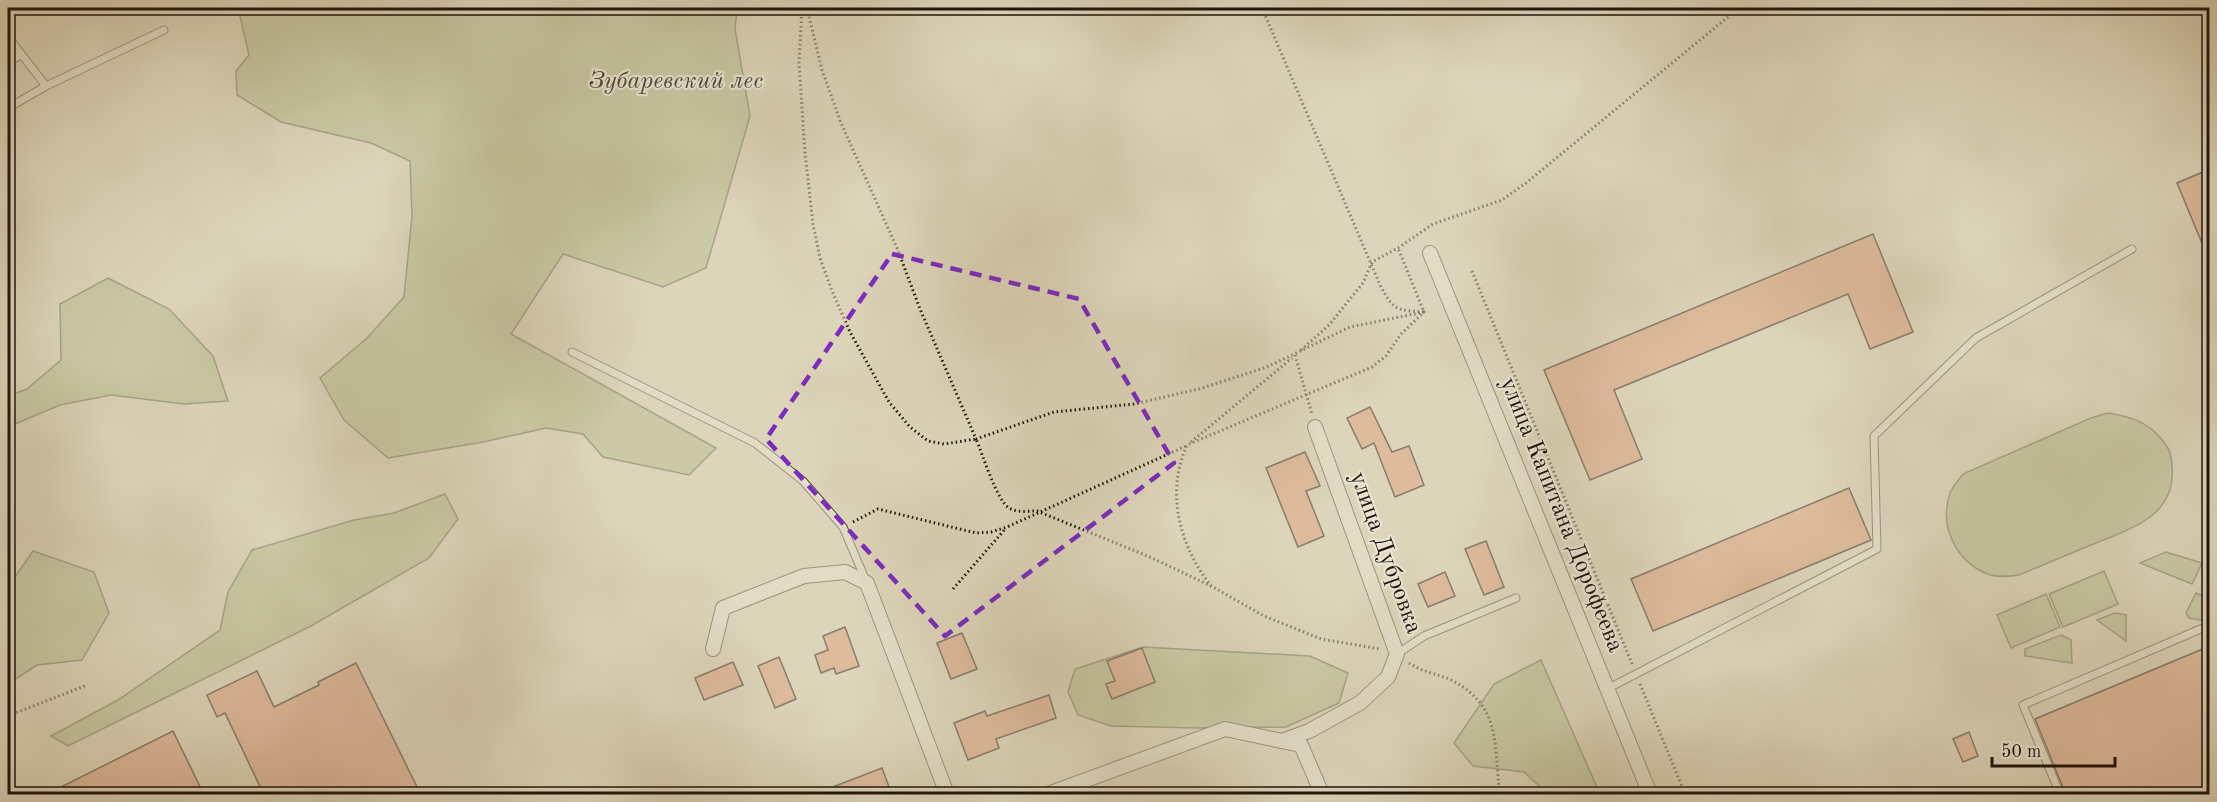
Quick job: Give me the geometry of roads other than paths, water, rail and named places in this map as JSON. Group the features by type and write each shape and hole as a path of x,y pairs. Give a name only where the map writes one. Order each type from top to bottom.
{"street":[{"name":"улица Капитана Дорофеева","path":"1430,253 1650,795"},
{"name":"улица Дубровка","path":"1282,741 1309,731 1360,703 1388,677 1397,654 1315,427"},
{"path":"713,649 723,609 804,576 845,573 867,583 948,795"},
{"path":"1047,795 1225,729 1301,745 1322,795"}],"lane":[{"path":"8,108 46,86 164,30"},
{"path":"8,38 46,86"},
{"path":"8,62 21,55"},
{"path":"1607,689 1876,549 1874,436 1976,338 2132,249"},
{"path":"572,352 755,443 803,481 843,527 867,583"},
{"path":"1397,654 1424,636 1516,598"},
{"path":"2060,795 2023,705 2210,625"}],"park label":[{"name":"Зубаревский лес","path":"676,82"}]}
